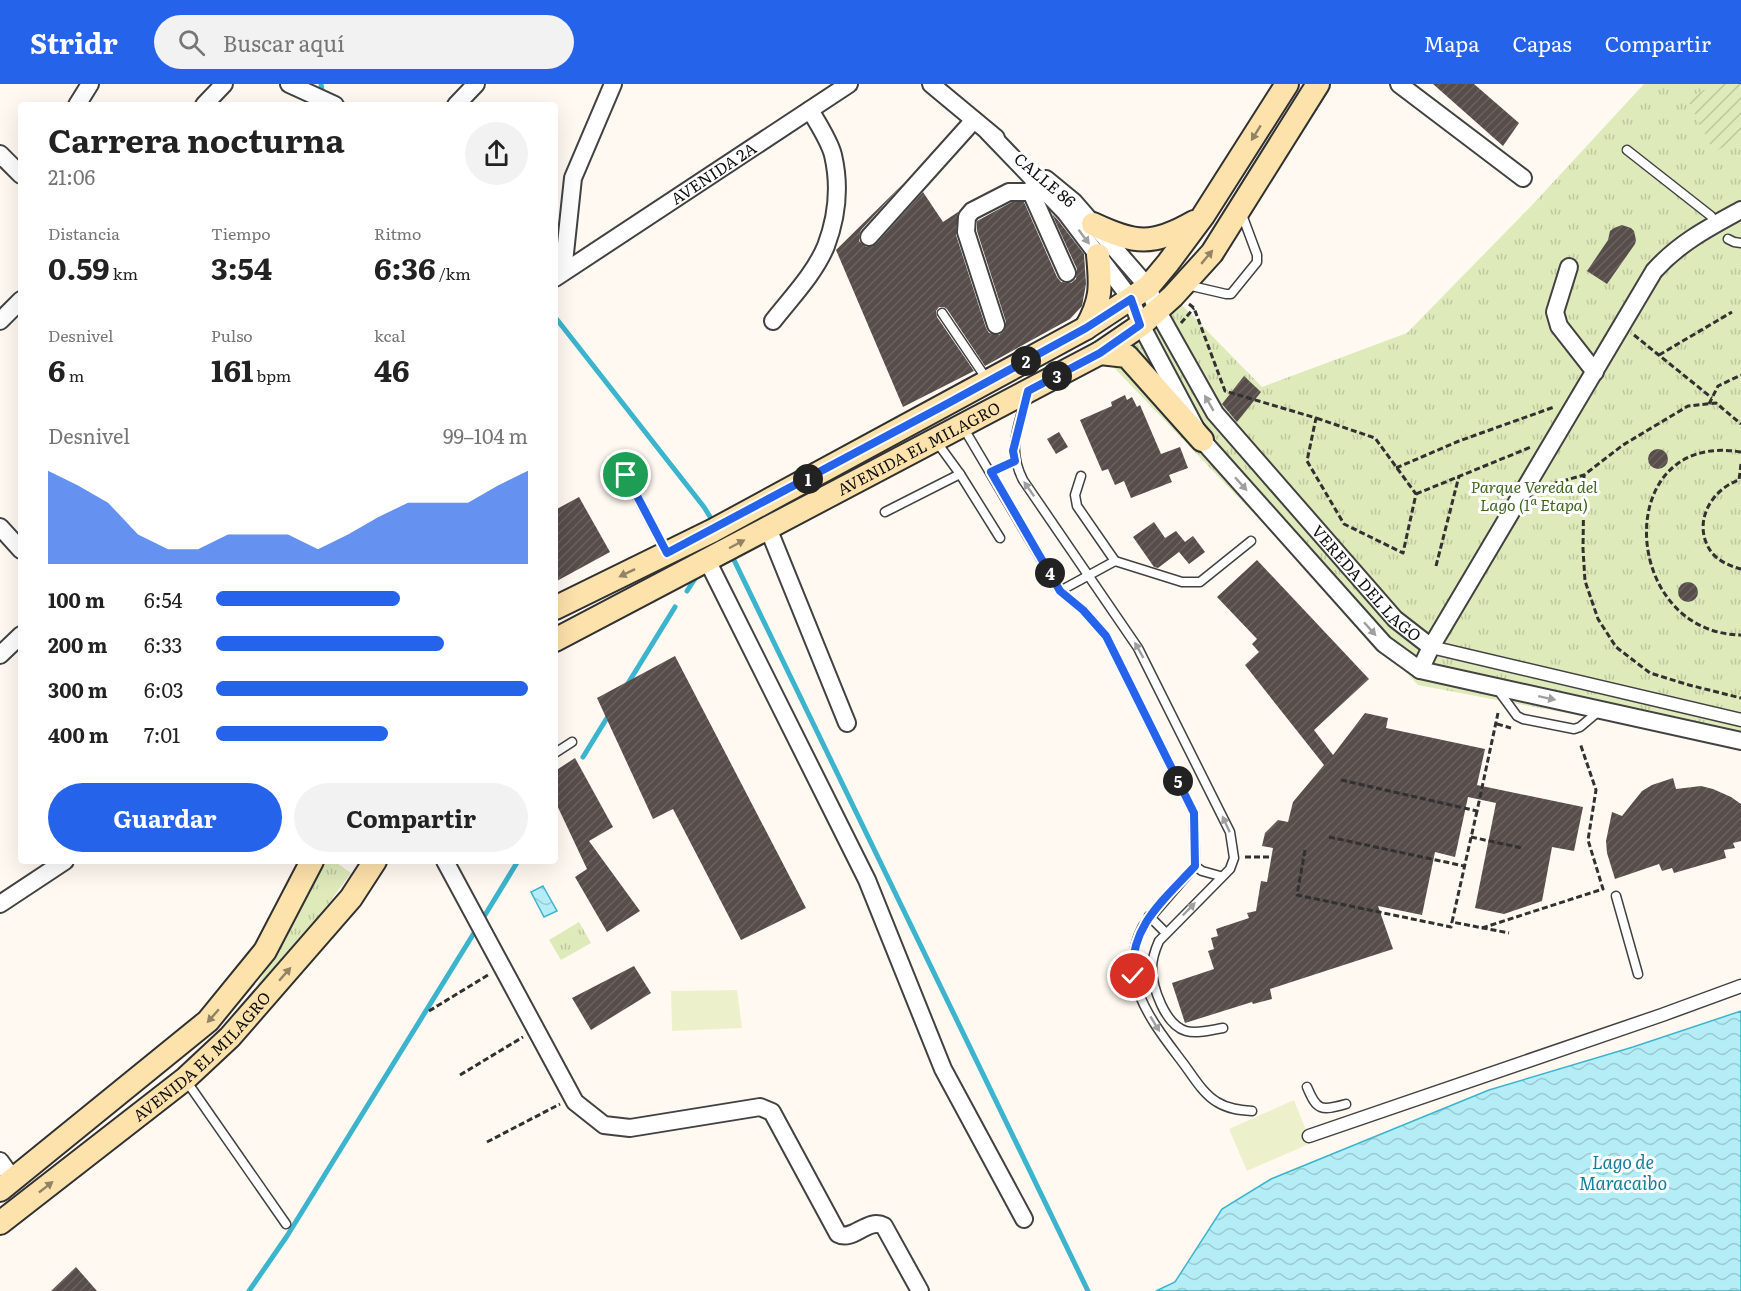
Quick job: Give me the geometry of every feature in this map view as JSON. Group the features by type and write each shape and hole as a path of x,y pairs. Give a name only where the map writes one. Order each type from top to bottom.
{"main road":[{"name":"AVENIDA EL MILAGRO","path":"558,607 667,553 988,381 1086,328 1140,293 1168,263 1203,216 1287,84"},
{"name":"AVENIDA EL MILAGRO","path":"558,638 1100,353 1149,318 1212,253 1318,84"},
{"path":"1093,224 1120,237 1148,241 1172,235 1203,216"},
{"path":"1086,328 1093,315 1101,287 1098,255"},
{"path":"1100,353 1127,356 1202,440"},
{"name":"AVENIDA EL MILAGRO","path":"4,1177 208,1021 265,951 310,864"},
{"name":"AVENIDA EL MILAGRO","path":"0,1223 185,1079 237,1029 351,898 373,864"}],"street":[{"path":"79,102 90,84"},
{"path":"207,102 224,84"},
{"path":"289,84 328,102"},
{"path":"459,102 476,84"},
{"path":"559,275 573,178 613,84"},
{"name":"AVENIDA 2A","path":"559,275 849,84"},
{"name":"CALLE 86","path":"931,84 1074,202 1093,224 1140,293"},
{"path":"1399,84 1523,178"},
{"path":"773,321 811,271 825,246 837,200 837,179 832,153 810,110"},
{"path":"869,237 974,120"},
{"path":"988,132 1033,187 1065,212 1098,255 1140,293"},
{"path":"0,154 18,172"},
{"path":"1033,187 1067,273"},
{"path":"996,326 966,232 967,217 972,211 1003,194 1033,187"},
{"path":"1420,670 1431,647 1654,271 1671,252 1741,210"},
{"path":"1569,267 1555,312 1556,319 1595,372"},
{"name":"VEREDA DEL LAGO","path":"1140,293 1202,440 1384,644 1420,670 1741,741"},
{"path":"0,321 18,303"},
{"name":"VEREDA DEL LAGO","path":"1149,318 1215,413 1395,619 1431,647 1741,720"},
{"path":"0,527 18,547"},
{"path":"768,528 847,723"},
{"path":"707,560 867,880 943,1069 1024,1220"},
{"path":"0,655 18,638"},
{"path":"0,904 60,864"},
{"path":"447,864 575,1102 604,1125 630,1128 760,1107 766,1108 772,1112 838,1234 847,1236 879,1223 884,1226 920,1291"},
{"path":"1309,1136 1741,986"}],"lane":[{"path":"1627,150 1718,223"},
{"path":"1184,284 1231,294 1257,265 1257,255 1240,208"},
{"path":"1728,238 1734,243 1741,243"},
{"path":"942,313 988,381"},
{"path":"1028,391 1013,451 1023,480 1138,648 1230,832 1234,858 1230,869 1159,941 1153,955 1152,970 1156,991 1166,1016 1185,1031 1200,1032 1223,1028"},
{"path":"962,426 1060,591 1083,610 1106,636 1194,813 1195,866 1149,916 1137,937 1132,962 1133,976 1155,1026 1199,1085 1215,1102 1232,1109 1252,1111"},
{"path":"935,439 1000,538"},
{"path":"991,472 1015,461"},
{"path":"626,474 667,553"},
{"path":"885,512 960,474"},
{"path":"1081,476 1074,495 1077,506 1115,561 1182,582 1200,582 1251,542"},
{"path":"1060,591 1115,561"},
{"path":"1496,687 1517,716 1523,720 1574,729 1580,727 1600,710"},
{"path":"558,751 572,742"},
{"path":"1195,866 1202,871 1221,876"},
{"path":"1616,896 1638,974"},
{"path":"1149,916 1166,933"},
{"path":"185,1079 286,1224"},
{"path":"1307,1087 1315,1105 1321,1108 1346,1104"}],"path":[{"path":"1194,308 1225,391 1316,418 1375,438 1416,494 1403,553 1344,524 1307,461 1316,418"},
{"path":"1659,355 1732,312"},
{"path":"1633,334 1712,398"},
{"path":"1708,404 1718,386 1741,375"},
{"path":"1540,487 1584,475 1623,445 1688,406 1716,403 1741,424"},
{"path":"1396,468 1459,441 1563,404"},
{"path":"1416,494 1539,444"},
{"path":"1741,452 1712,450 1678,462 1667,472 1656,492 1647,513 1645,531 1646,545 1653,570 1675,607 1696,624 1727,635 1741,635"},
{"path":"1741,464 1740,480 1719,490 1711,500 1704,518 1704,535 1712,552 1724,564 1741,570"},
{"path":"1584,475 1585,581 1598,619 1616,647 1650,673 1741,698"},
{"path":"1436,566 1459,476"},
{"path":"1305,850 1301,861 1297,895 1451,927 1498,713"},
{"path":"1496,724 1513,728"},
{"path":"1482,927 1603,889 1588,840 1596,790 1580,743"},
{"path":"1341,780 1477,811"},
{"path":"1329,837 1464,866"},
{"path":"1471,837 1522,848"},
{"path":"1234,858 1271,856"},
{"path":"1452,922 1509,933"},
{"path":"429,1011 502,966"},
{"path":"460,1075 536,1030"},
{"path":"487,1142 572,1098"}],"green space":[{"name":"Parque Vereda del Lago (1ª Etapa)","path":"1644,84 1741,84 1741,746 1418,685 1100,353 1173,296 1262,387 1407,333 1534,203"},
{"path":"1719,84 1741,84 1741,138 1714,152 1687,98"},
{"path":"323,864 338,864 351,873 298,945 250,997 296,918"},
{"path":"579,922 591,943 561,960 549,940"},
{"path":"737,990 742,1028 672,1031 671,991"},
{"path":"1294,1100 1311,1143 1247,1171 1229,1129"}],"water":[{"path":"543,886 557,911 544,917 531,892"},
{"name":"Lago de Maracaibo","path":"1741,1011 1741,1291 1156,1291 1175,1282 1222,1209 1271,1179 1489,1090 1633,1047"}],"building":[{"path":"1433,84 1474,84 1519,123 1503,146"},
{"path":"904,183 861,230 859,241 866,247 876,244 923,192 943,222 958,212 956,235 989,333 999,335 1003,332 1006,322 977,231 977,221 1012,202 1024,202 1057,277 1061,282 1071,283 1076,279 1077,269 1052,214 1057,219 1084,254 1086,284 1082,306 1070,319 985,366 947,309 939,307 936,311 937,317 974,371 903,407 836,250"},
{"path":"1622,225 1634,231 1635,244 1607,284 1587,271 1608,240 1610,231"},
{"path":"1244,376 1261,392 1237,422 1222,404"},
{"path":"1125,395 1127,400 1132,397 1137,407 1140,405 1161,454 1180,447 1188,468 1169,475 1172,482 1131,498 1124,481 1115,485 1108,469 1102,471 1080,420 1112,406 1111,402"},
{"path":"1059,432 1068,447 1056,454 1047,439"},
{"path":"1654,449 1662,449 1668,455 1668,463 1662,469 1654,469 1648,463 1648,455"},
{"path":"579,497 610,552 558,580 558,508"},
{"path":"1154,522 1165,538 1176,531 1185,542 1193,536 1205,552 1189,564 1179,552 1158,568 1154,567 1133,537"},
{"path":"1257,560 1369,679 1314,730 1333,755 1365,713 1388,718 1386,728 1485,749 1477,785 1583,807 1574,851 1552,847 1542,901 1504,914 1475,908 1496,803 1468,797 1455,857 1435,852 1422,915 1378,906 1393,949 1270,989 1272,999 1253,1004 1252,1002 1185,1023 1172,983 1214,969 1208,951 1214,949 1211,938 1218,936 1216,929 1249,918 1247,913 1256,911 1261,881 1267,882 1273,848 1262,846 1265,833 1278,820 1288,822 1293,802 1324,765 1245,665 1259,652 1252,644 1257,639 1217,597"},
{"path":"1684,582 1692,582 1698,588 1698,596 1692,602 1684,602 1678,596 1678,588"},
{"path":"675,656 806,908 741,940 673,809 653,819 597,698"},
{"path":"575,758 613,827 589,841 640,911 607,932 575,877 587,869 558,807 558,769"},
{"path":"1673,778 1676,789 1701,786 1731,797 1741,804 1741,841 1733,843 1735,848 1724,850 1726,858 1674,873 1672,868 1662,871 1659,864 1615,879 1606,841 1612,812 1622,816 1642,791"},
{"path":"634,966 651,993 591,1030 572,998"},
{"path":"76,1267 97,1291 51,1291"}],"waterway":[{"path":"321,84 323,97"},
{"path":"558,321 712,520"},
{"path":"733,558 1088,1291"},
{"path":"687,591 698,574"},
{"path":"627,685 675,607"},
{"path":"583,757 610,713"},
{"path":"485,915 516,864"},
{"path":"249,1291 287,1236 474,933"}],"route":[{"path":"626,475 667,553 712,531 1086,328 1131,299 1140,325 1100,353 1028,391 1013,451 1015,461 991,472 1060,591 1083,610 1106,636 1194,813 1195,866 1149,916 1143,926 1137,937 1133,953 1133,976"}]}
